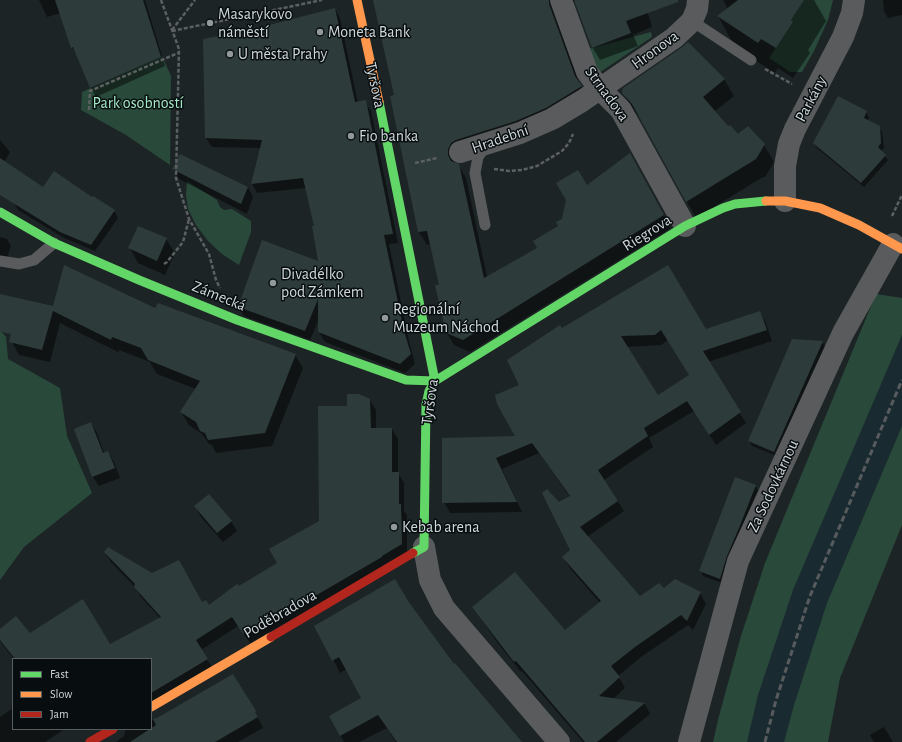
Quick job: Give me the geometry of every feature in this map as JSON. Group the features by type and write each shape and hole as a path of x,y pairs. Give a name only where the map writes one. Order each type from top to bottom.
{"street":[{"name":"Strnadova","path":"561,0 588,72 600,89 621,110 686,226"},
{"name":"Hronova","path":"600,89 674,38 692,21 697,9 698,0"},
{"name":"Parkány","path":"785,201 785,166 789,144 795,129 843,37 852,13 854,0"},
{"name":"Tyršova","path":"357,1 393,168 435,381 429,390 426,405 424,547 430,580 444,608 559,742"},
{"name":"Hradební","path":"460,152 520,133 552,119 582,102 600,89"},
{"name":"Riegrova","path":"435,381 686,226 723,208 735,204 785,201 805,204 833,212 898,247"},
{"name":"Zámecká","path":"0,212 54,244 237,320 406,380 435,381"},
{"name":"Za Sodovkárnou","path":"689,742 738,561 843,333 898,247"},
{"name":"Poděbradova","path":"152,706 424,547"},
{"path":"90,742 111,730"}],"lane":[{"path":"692,21 751,60"},
{"path":"485,225 475,173 478,157 488,144"},
{"path":"0,261 19,264 34,260 54,244"}],"path":[{"path":"161,0 178,49 176,178 189,219 209,254 216,280 237,320"},
{"path":"172,31 195,0"},
{"path":"172,31 322,0"},
{"path":"89,110 90,91 178,52"},
{"path":"751,60 797,87"},
{"name":"Hradební","path":"393,168 460,152"},
{"path":"139,280 167,262 183,242 189,219"}],"shaded area":[{"path":"902,335 902,426 827,603 794,705 784,742 747,742 758,695 793,590"}],"green space":[{"path":"802,0 833,0 828,20 814,51 802,72 790,72 769,58 793,22 791,20"},
{"path":"651,32 652,37 599,73 585,50"},
{"name":"Park osobností","path":"162,56 171,76 170,165 126,135 81,110 82,92"},
{"path":"187,181 217,200 220,207 224,210 232,209 251,221 251,232 239,265 222,254 208,241 196,225 188,209 186,195"},
{"path":"876,294 902,298 902,335 793,590 758,695 747,742 713,742 741,636 765,563"},
{"path":"0,330 6,337 8,359 60,388 67,436 92,493 24,547 0,580"},
{"path":"902,426 902,525 840,678 828,742 784,742 794,705 827,603"}],"building":[{"path":"55,0 143,0 161,57 90,88 73,47 71,48"},
{"path":"373,0 549,0 549,4 575,76 582,86 546,108 516,121 456,140 451,143 448,149 448,155 451,161 459,164 484,278 537,248 533,241 558,226 556,222 562,219 566,200 556,183 578,170 587,185 630,153 664,215 463,340 446,333 435,285 439,285 427,231 418,232 390,96 394,95"},
{"path":"574,0 678,0 678,2 626,21 631,33 592,48"},
{"path":"738,0 804,0 791,20 793,22 776,48 761,39 758,43 717,16"},
{"path":"335,8 355,102 366,100 393,234 384,235 404,331 411,354 400,364 318,332 318,299 305,331 238,307 262,240 318,261 312,226 314,226 303,178 251,184 262,140 205,138 203,39 254,29"},
{"path":"688,42 725,79 703,97 728,126 730,125 738,134 748,126 765,144 756,159 686,202 632,104 622,93 623,88"},
{"path":"838,96 867,111 864,118 880,126 881,143 878,147 886,155 861,183 813,143"},
{"path":"180,154 248,187 241,204 172,169"},
{"path":"0,158 43,187 54,171 92,197 93,196 115,210 91,245 60,232 0,195"},
{"path":"138,226 167,238 157,261 128,248"},
{"path":"64,265 155,308 158,303 296,354 265,433 208,440 205,433 200,431 196,422 180,412 200,381 148,360 141,348 112,337 111,340 53,311 42,350 9,342 11,334 0,332 0,294 53,306"},
{"path":"668,265 706,329 760,311 767,330 703,351 741,412 709,435 687,401 644,428 648,436 598,470 618,501 580,527 640,596 659,583 664,588 675,579 701,592 687,621 681,615 635,647 611,666 620,677 599,696 645,703 597,742 585,742 516,661 514,662 472,607 515,572 565,630 601,601 562,557 570,550 542,493 547,489 559,502 570,496 532,443 496,458 517,502 442,503 442,438 515,436 497,404 495,395 519,385 507,360 560,325 562,328","holes":["661,330 689,375 658,395 621,336 655,335"]},
{"path":"792,339 823,341 774,452 748,441"},
{"path":"347,394 359,394 370,399 371,428 392,428 392,472 399,472 399,504 401,504 402,544 303,603 302,601 293,607 291,604 243,634 232,617 196,640 208,659 152,692 152,658 14,658 0,640 0,629 16,616 30,633 83,599 110,644 161,617 134,587 135,584 104,552 108,547 152,573 179,560 202,602 206,600 209,605 237,584 239,586 277,563 269,549 319,521 318,406 347,406"},
{"path":"91,422 103,453 108,451 115,468 92,477 74,429"},
{"path":"735,477 756,485 727,556 720,579 699,571"},
{"path":"209,494 232,521 217,533 194,506"},
{"path":"395,579 408,601 454,664 455,663 522,742 397,742 378,715 340,736 329,716 361,698 339,657 332,661 314,626"},
{"path":"233,674 256,711 255,712 258,717 215,742 130,742 148,730 152,730 152,728 156,725 153,719"}],"railway":[{"path":"765,742 776,700 810,596 902,380"}],"traffic: fast":[{"path":"379,102 435,381 429,391 426,405 424,547 413,553"},
{"path":"435,381 685,226 735,204 766,201"},
{"path":"0,212 54,243 237,320 406,380 435,381"}],"traffic: slow":[{"path":"357,0 379,102"},
{"path":"766,201 785,201 820,208 859,225 902,249"},
{"path":"152,706 271,637"}],"traffic: jam":[{"path":"271,637 413,553"},
{"path":"90,742 111,730"}],"place":[{"name":"Masarykovo náměstí","path":"210,23"},
{"name":"Moneta Bank","path":"320,32"},
{"name":"U města Prahy","path":"230,54"},
{"name":"Fio banka","path":"351,136"},
{"name":"Divadélko pod Zámkem","path":"273,283"},
{"name":"Regionální Muzeum Náchod","path":"385,318"},
{"name":"Kebab arena","path":"394,527"}]}
